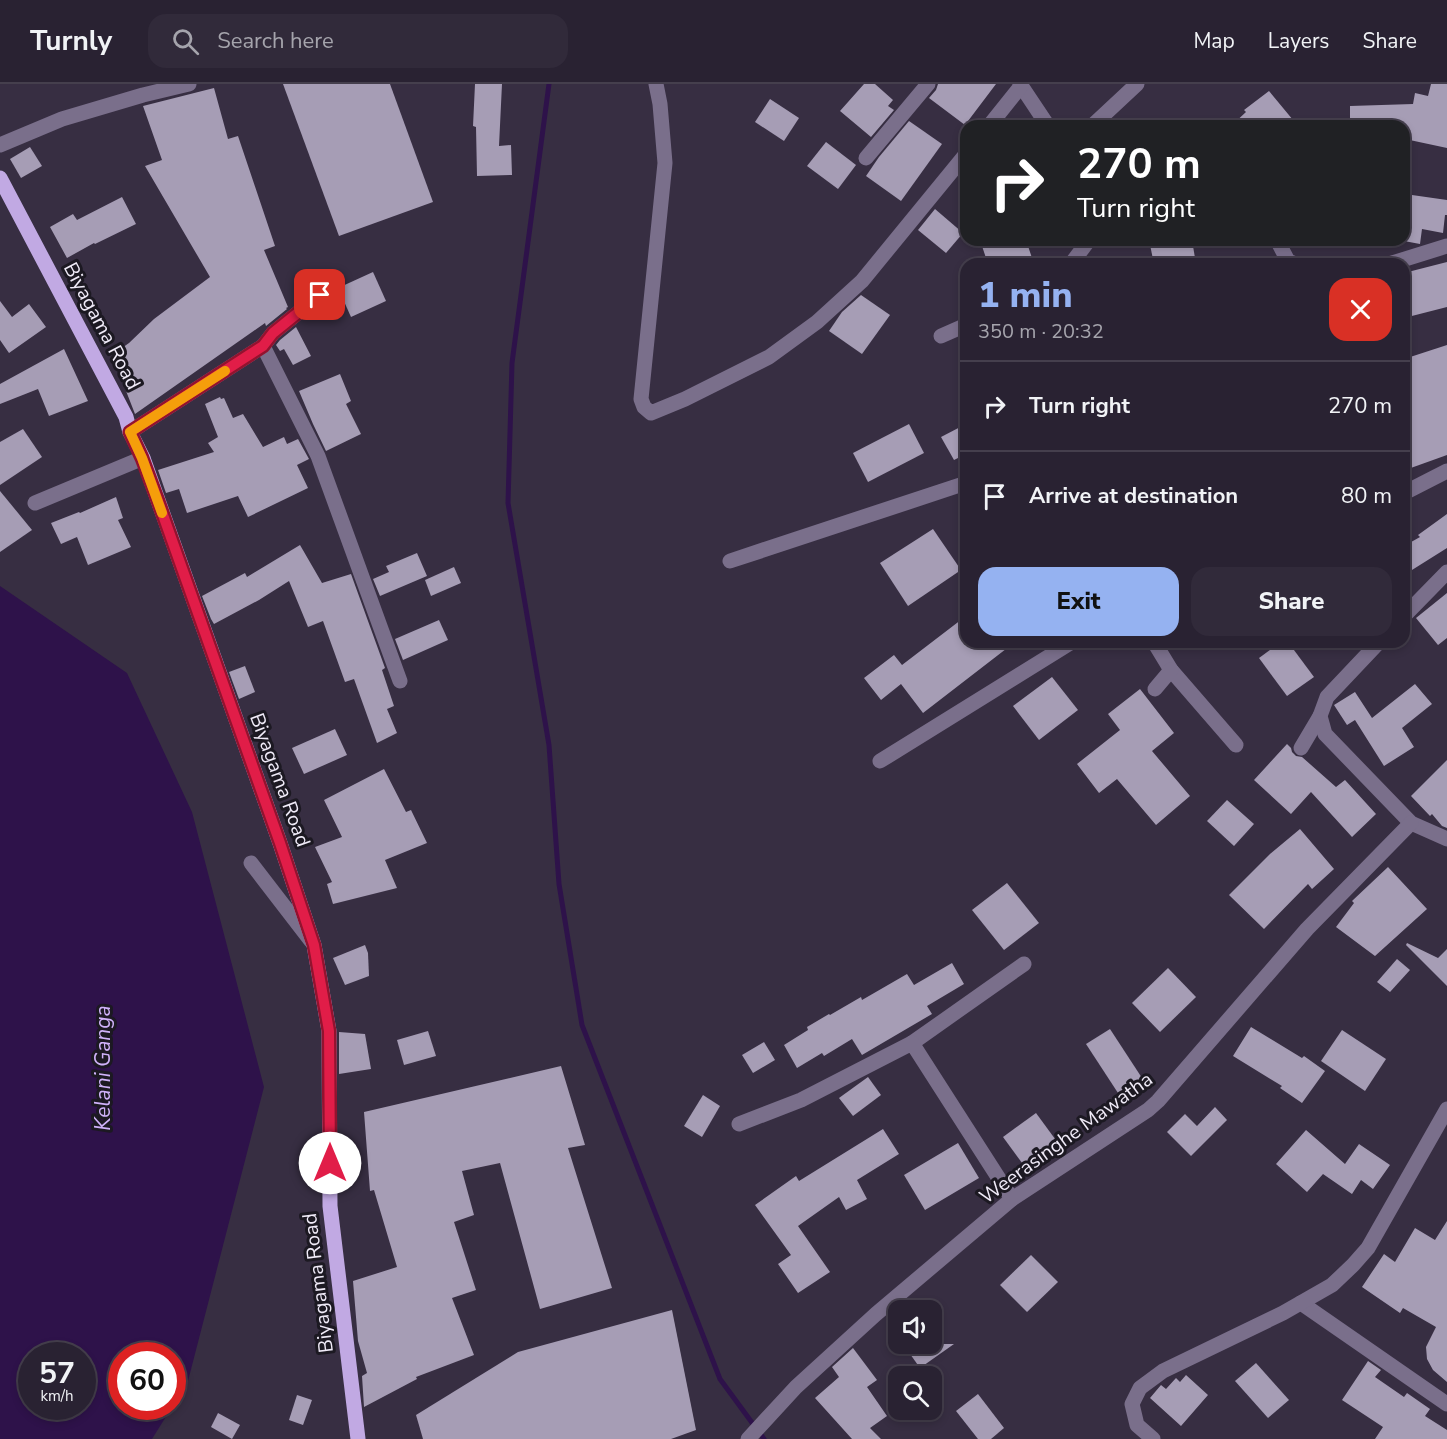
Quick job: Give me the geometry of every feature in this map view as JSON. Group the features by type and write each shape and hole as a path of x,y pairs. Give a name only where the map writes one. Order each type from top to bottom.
{"main road":[{"name":"Biyagama Road","path":"0,178 126,417 280,843 314,945 329,1031 330,1206 358,1439"}],"street":[{"path":"0,145 62,119 142,95 189,84"},
{"path":"656,84 665,162 641,399 644,407 651,413 685,399 769,357 817,322 862,281 960,161"},
{"path":"866,158 927,84"},
{"path":"1098,120 1137,84"},
{"path":"994,120 1021,85 1044,120"},
{"path":"1408,258 1447,246"},
{"path":"130,432 263,346 273,333 320,295"},
{"path":"941,336 960,328"},
{"path":"263,346 318,456 400,681"},
{"path":"35,503 142,458"},
{"path":"1410,490 1447,471"},
{"path":"730,561 960,485"},
{"path":"1410,610 1447,572"},
{"path":"880,761 1062,648"},
{"path":"1158,648 1171,670 1236,745"},
{"path":"1300,748 1320,716 1327,697 1373,648"},
{"path":"1155,689 1171,670"},
{"path":"1320,716 1325,734 1411,823 1447,839"},
{"name":"Weerasinghe Mawatha","path":"748,1439 796,1387 876,1314 1012,1199 1158,1101 1307,929 1411,823"},
{"path":"251,863 314,945"},
{"path":"739,1124 801,1100 912,1043 1024,964"},
{"path":"912,1043 1012,1199"},
{"path":"1153,1439 1137,1425 1132,1404 1140,1388 1163,1371 1301,1303 1332,1285 1368,1248 1447,1109"},
{"path":"1301,1303 1447,1404"}],"water":[{"name":"Kelani Ganga","path":"0,586 127,673 192,812 264,1087 186,1384 186,1342 108,1342 108,1420 164,1420 152,1439 0,1439"}],"building":[{"path":"283,84 390,84 433,202 339,236"},
{"path":"475,84 502,84 499,146 511,145 512,175 477,176 476,127 473,126"},
{"path":"864,84 875,84 893,100 888,106 894,110 871,137 840,111"},
{"path":"938,84 996,84 969,120 960,121 929,98"},
{"path":"1431,84 1447,84 1447,148 1410,140 1410,120 1350,120 1350,106 1413,104 1415,93 1428,96"},
{"path":"214,88 228,139 238,136 275,246 264,250 288,307 266,326 265,323 135,414 112,355 129,343 154,319 210,277 145,166 162,160 143,106"},
{"path":"1269,91 1293,120 1237,120 1246,112 1244,110"},
{"path":"770,99 799,118 784,141 755,122"},
{"path":"909,121 942,144 901,201 866,176"},
{"path":"826,142 856,165 838,189 807,166"},
{"path":"30,147 42,166 21,178 10,159"},
{"path":"1410,195 1447,200 1447,215 1445,215 1443,233 1422,229 1420,244 1410,242"},
{"path":"122,197 136,224 67,258 50,227 73,214 77,220"},
{"path":"935,209 960,230 960,237 946,253 918,230"},
{"path":"982,246 1028,246 1032,258 986,258"},
{"path":"1150,246 1193,246 1195,258 1153,258"},
{"path":"1447,262 1447,307 1410,316 1410,271"},
{"path":"373,272 386,301 351,317 338,288"},
{"path":"861,295 890,315 862,354 829,331 842,312"},
{"path":"0,301 12,317 29,304 46,327 9,353 0,340"},
{"path":"296,327 311,356 293,365 284,349 280,351 276,345"},
{"path":"1447,345 1447,455 1410,468 1410,357"},
{"path":"64,349 88,401 49,416 38,389 0,404 0,384"},
{"path":"340,374 351,401 346,404 361,434 326,451 299,391"},
{"path":"220,397 224,398 233,418 243,414 263,447 284,437 287,444 298,439 309,459 297,465 308,488 248,517 238,496 187,513 179,489 166,493 158,470 214,452 208,443 218,437 205,404"},
{"path":"909,424 924,453 868,482 853,453"},
{"path":"960,427 960,457 954,460 941,437"},
{"path":"23,429 42,457 0,485 0,442"},
{"path":"0,491 32,530 0,552"},
{"path":"116,497 123,518 118,520 131,547 88,565 77,537 61,544 51,523"},
{"path":"1447,514 1447,548 1410,571 1410,543 1420,537 1418,535"},
{"path":"933,529 960,571 908,606 880,563"},
{"path":"300,545 322,583 351,574 385,668 382,670 394,706 387,709 397,733 377,743 354,679 345,682 323,621 308,627 289,581 214,624 202,596 245,573 247,577"},
{"path":"417,553 427,576 380,596 373,579 389,572 386,566"},
{"path":"454,567 461,583 431,596 425,580"},
{"path":"1447,593 1447,638 1438,645 1416,618"},
{"path":"439,620 448,640 403,660 395,639"},
{"path":"960,621 960,648 1007,648 923,713 901,684 881,700 864,678 894,655 902,665"},
{"path":"1273,648 1292,648 1314,677 1287,696 1259,658"},
{"path":"245,666 255,692 239,699 229,672"},
{"path":"1052,677 1078,710 1039,740 1013,706"},
{"path":"1415,684 1432,704 1402,728 1414,747 1384,766 1355,720 1347,725 1334,705 1355,692 1372,718"},
{"path":"1140,689 1174,733 1152,751 1190,796 1156,825 1117,779 1099,793 1077,764 1120,730 1108,714"},
{"path":"335,729 347,755 304,774 292,748"},
{"path":"1287,744 1296,756 1302,757 1336,787 1345,780 1376,814 1352,837 1311,792 1291,814 1254,780"},
{"path":"1447,760 1447,828 1442,826 1432,814 1430,816 1411,796"},
{"path":"384,769 406,812 411,810 427,843 385,860 397,888 333,904 327,884 332,882 315,847 342,837 324,800"},
{"path":"1227,800 1254,824 1234,846 1207,821"},
{"path":"1300,829 1334,869 1312,889 1308,884 1264,929 1229,895 1270,854"},
{"path":"1388,867 1427,909 1375,956 1336,927 1354,903 1352,901"},
{"path":"1007,883 1039,923 1004,950 972,910"},
{"path":"1407,943 1438,958 1447,949 1447,986 1406,945"},
{"path":"365,945 368,953 369,976 345,985 333,958"},
{"path":"1397,959 1410,970 1390,992 1377,982"},
{"path":"952,963 964,984 927,1006 932,1014 862,1055 852,1039 824,1056 822,1053 797,1068 784,1045 808,1030 807,1027 861,997 862,1000 907,974 914,985"},
{"path":"1168,968 1196,997 1160,1032 1132,1003"},
{"path":"1251,1027 1302,1058 1304,1056 1325,1071 1302,1103 1280,1088 1282,1086 1233,1056"},
{"path":"1110,1029 1142,1078 1118,1093 1086,1044"},
{"path":"1342,1030 1386,1059 1365,1091 1321,1061"},
{"path":"428,1031 436,1056 404,1065 397,1040"},
{"path":"339,1032 365,1034 371,1069 339,1074"},
{"path":"764,1042 775,1060 753,1073 742,1055"},
{"path":"561,1066 585,1145 568,1148 612,1288 540,1309 500,1163 462,1171 474,1215 454,1222 476,1290 452,1298 474,1355 416,1377 417,1379 364,1407 362,1376 367,1373 358,1341 353,1281 397,1267 374,1190 370,1191 364,1112"},
{"path":"868,1077 881,1095 853,1116 839,1098"},
{"path":"703,1095 720,1106 702,1137 684,1126"},
{"path":"1215,1107 1227,1120 1191,1156 1167,1132 1185,1114 1197,1126"},
{"path":"1036,1113 1058,1143 1025,1167 1003,1137"},
{"path":"883,1129 899,1154 857,1180 867,1199 846,1210 839,1197 798,1226 830,1272 798,1293 778,1264 791,1255 755,1205 796,1176 799,1181"},
{"path":"1306,1130 1345,1164 1359,1144 1390,1165 1373,1189 1361,1180 1352,1194 1323,1174 1307,1192 1276,1164"},
{"path":"958,1143 979,1178 925,1210 904,1175"},
{"path":"1447,1221 1447,1382 1433,1370 1427,1359 1426,1347 1436,1327 1403,1308 1400,1313 1362,1287 1384,1254 1395,1262 1415,1228 1435,1240"},
{"path":"1031,1255 1058,1282 1027,1312 1000,1285"},
{"path":"672,1310 696,1430 671,1439 423,1439 416,1415 518,1352"},
{"path":"942,1344 954,1344 942,1352"},
{"path":"853,1348 877,1380 867,1387 887,1416 870,1428 881,1439 852,1439 815,1398 839,1377 832,1367"},
{"path":"910,1354 940,1354 923,1366 919,1366"},
{"path":"1368,1361 1381,1370 1375,1377 1404,1397 1407,1393 1430,1409 1425,1416 1447,1430 1447,1439 1375,1439 1383,1427 1342,1400"},
{"path":"1256,1363 1289,1400 1268,1418 1235,1381"},
{"path":"1186,1375 1208,1395 1181,1426 1150,1398 1161,1385 1166,1389 1176,1378 1180,1382"},
{"path":"978,1394 1004,1428 991,1439 978,1439 956,1411"},
{"path":"297,1395 312,1400 303,1425 289,1420"},
{"path":"218,1413 240,1425 232,1439 211,1427"}],"waterway":[{"path":"549,84 512,363 508,503 549,745 559,884 582,1025 720,1379 764,1439"}],"slow traffic":[{"path":"162,513 130,432 225,371"}],"route":[{"path":"320,295 273,333 263,346 130,432 158,501 314,945 329,1031 330,1163"}]}
